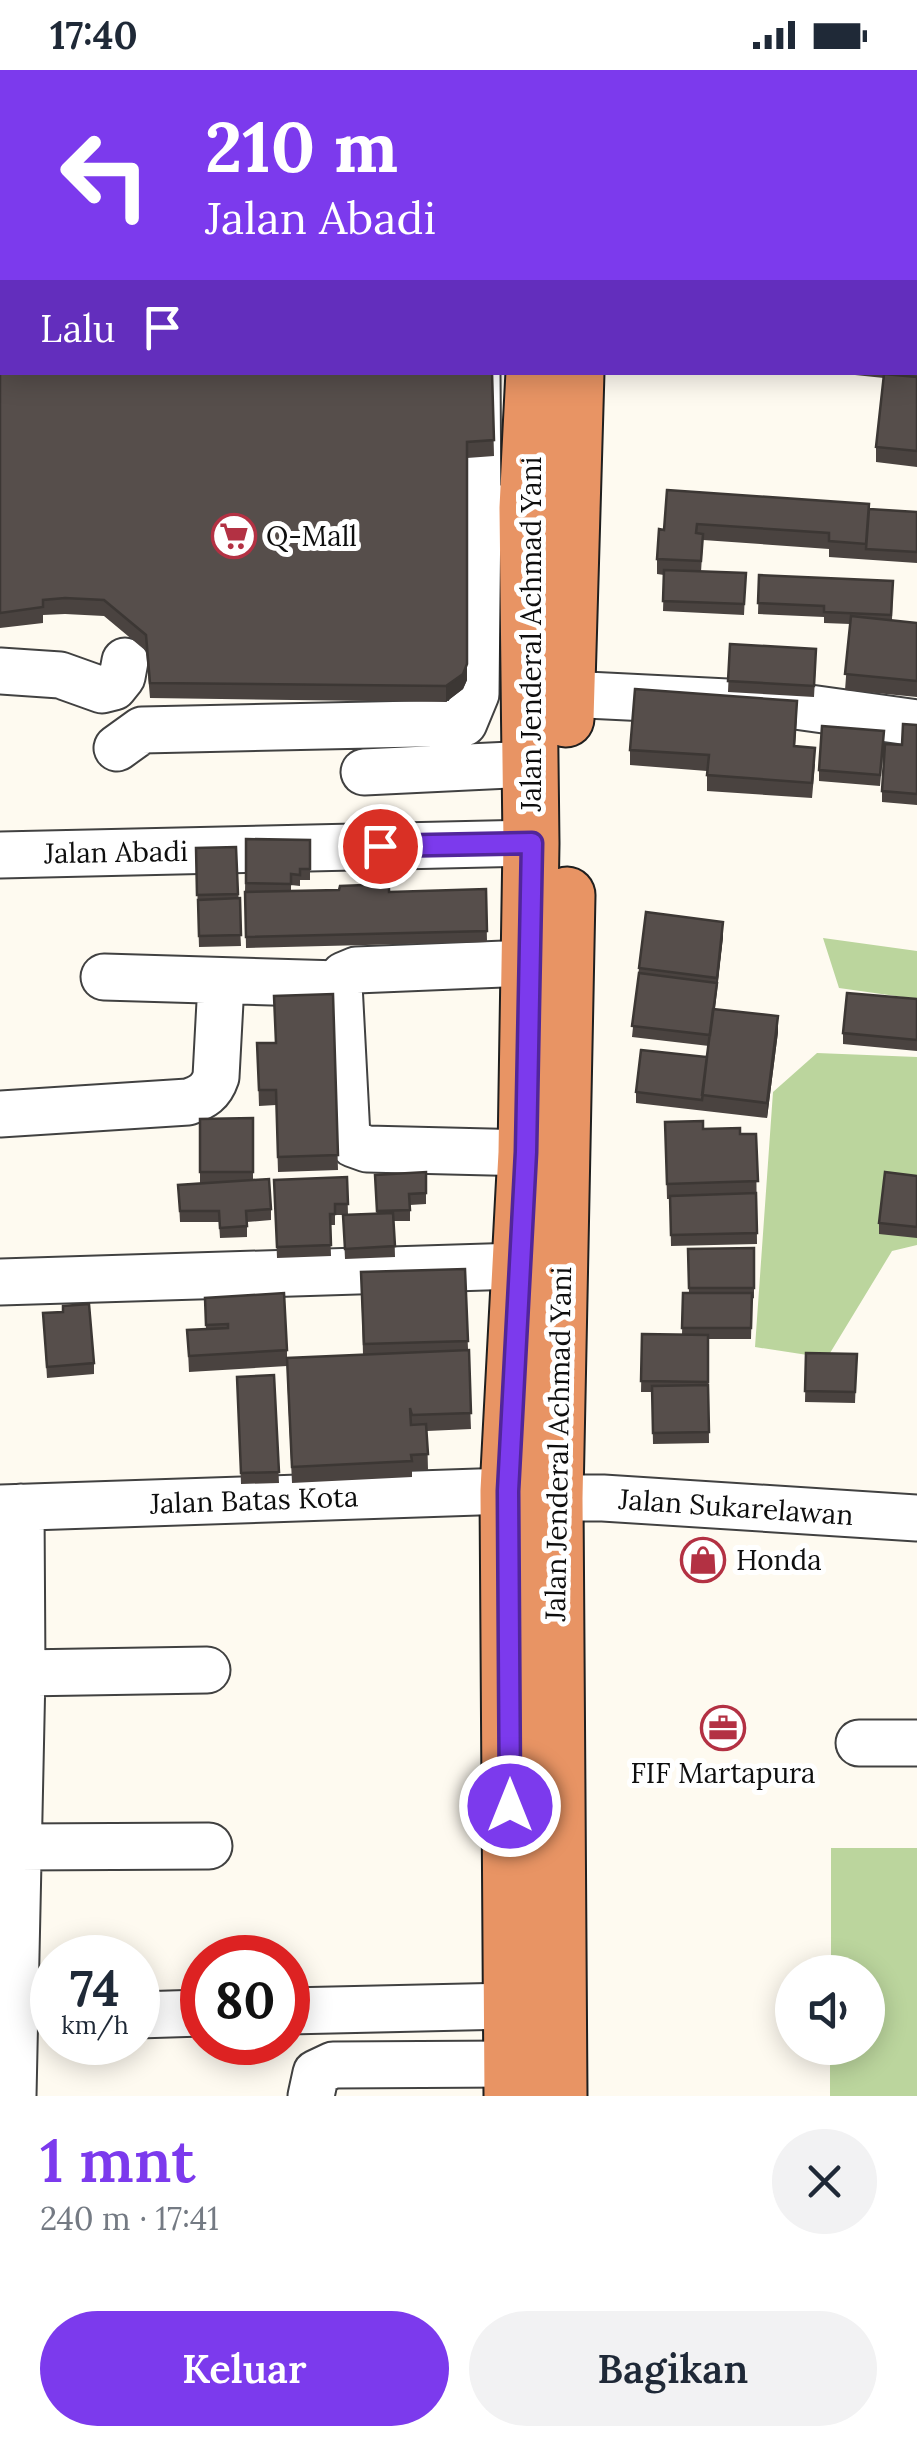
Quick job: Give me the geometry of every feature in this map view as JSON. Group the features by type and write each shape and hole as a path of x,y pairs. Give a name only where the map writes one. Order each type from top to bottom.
{"highway":[{"name":"Jalan Jenderal Achmad Yani","path":"532,1495 567,1002 566,694 576,375"},
{"name":"Jalan Jenderal Achmad Yani","path":"532,396 502,508 515,764 532,843 520,1266 532,1495 534,1874 559,2096"},
{"name":"Jalan Jenderal Achmad Yani","path":"512,2080 513,2006 534,1874"}],"street":[{"path":"457,418 477,375"},
{"path":"457,418 532,396"},
{"path":"457,418 502,508 476,694 464,723"},
{"path":"0,671 60,675 102,690 114,687 122,677 126,661"},
{"path":"566,694 788,705 917,723"},
{"path":"117,748 142,730 464,723 515,764"},
{"path":"364,772 515,764"},
{"name":"Jalan Abadi","path":"0,854 532,843"},
{"path":"526,1152 367,1148 353,1144 347,1138 340,984 344,975 356,970 529,963"},
{"path":"104,978 340,984"},
{"path":"0,1114 188,1102 202,1097 213,1088 216,1077 221,983"},
{"path":"0,1282 520,1266"},
{"name":"Jalan Batas Kota","path":"11,1508 532,1495"},
{"name":"Jalan Sukarelawan","path":"532,1495 917,1518"},
{"path":"11,1508 22,1674 18,1846 22,2018 13,2096"},
{"path":"22,1674 207,1670"},
{"path":"858,1743 917,1744"},
{"path":"18,1846 209,1846"},
{"path":"310,2011 513,2006"},
{"path":"311,2096 316,2073 333,2065 512,2080"}],"green space":[{"path":"823,938 917,951 917,999 839,988"},
{"path":"817,1053 917,1057 917,1245 892,1251 827,1358 755,1347 773,1092"},
{"path":"831,1848 917,1848 917,2096 830,2096 830,2065 885,2065 885,1955 831,1955"}],"building":[{"name":"Q-Mall","path":"0,375 492,375 494,440 467,442 467,664 463,674 446,686 150,683 146,635 104,600 43,600 43,607 0,613"},
{"path":"884,375 917,377 917,451 876,447"},
{"path":"667,490 869,504 866,544 829,541 829,533 697,524 696,533 703,534 701,561 657,559"},
{"path":"869,509 917,512 917,552 866,549"},
{"path":"664,570 746,573 744,604 663,601"},
{"path":"759,575 893,581 891,615 824,612 824,606 758,603"},
{"path":"851,616 917,623 917,681 845,674"},
{"path":"730,644 816,649 814,686 728,681"},
{"path":"635,689 797,701 794,746 815,748 812,783 707,775 709,755 630,750"},
{"path":"903,724 917,725 917,794 882,791 885,744 902,745"},
{"path":"822,726 884,731 880,775 819,770"},
{"path":"246,839 310,840 310,869 300,869 300,875 291,874 291,884 246,883"},
{"path":"236,847 238,894 197,895 196,848"},
{"path":"389,884 389,892 486,889 487,931 246,937 245,892 339,890 340,886"},
{"path":"240,898 241,935 199,936 198,900"},
{"path":"646,912 723,922 717,978 639,968"},
{"path":"639,973 717,983 710,1035 632,1026"},
{"path":"847,993 917,999 917,1040 843,1033"},
{"path":"333,994 338,1155 278,1157 276,1090 259,1090 257,1043 276,1043 274,996"},
{"path":"713,1009 778,1016 767,1103 702,1095"},
{"path":"641,1050 707,1057 702,1100 636,1092"},
{"path":"253,1118 253,1172 200,1172 200,1119"},
{"path":"703,1121 703,1129 740,1128 740,1134 756,1134 758,1181 667,1184 665,1122"},
{"path":"426,1172 426,1193 409,1194 410,1210 377,1211 375,1175"},
{"path":"885,1172 917,1176 917,1227 879,1223"},
{"path":"347,1177 348,1204 335,1204 335,1214 330,1214 331,1245 277,1247 274,1180"},
{"path":"269,1179 271,1209 246,1211 247,1226 220,1228 219,1211 180,1211 178,1185"},
{"path":"756,1193 757,1233 671,1235 670,1196"},
{"path":"393,1213 395,1246 345,1249 343,1215"},
{"path":"754,1248 754,1288 689,1288 688,1249"},
{"path":"465,1269 468,1341 364,1344 361,1272"},
{"path":"284,1293 287,1350 189,1356 187,1330 228,1328 228,1324 206,1325 205,1298"},
{"path":"683,1293 752,1293 751,1328 682,1328"},
{"path":"89,1304 94,1363 47,1367 43,1313 63,1312 63,1306"},
{"path":"642,1334 708,1335 708,1382 641,1381"},
{"path":"469,1350 471,1413 412,1415 410,1408 411,1425 426,1424 428,1454 411,1455 412,1461 292,1467 287,1358"},
{"path":"806,1353 857,1354 855,1392 805,1391"},
{"path":"274,1375 279,1472 241,1473 237,1377"},
{"path":"708,1385 709,1432 653,1433 652,1386"}],"place":[{"name":"Q-Mall","path":"234,536"},
{"name":"Honda","path":"703,1560"},
{"name":"FIF Martapura","path":"723,1728"}],"route":[{"path":"380,846 532,843 526,1152 508,1491 510,1806"}]}
